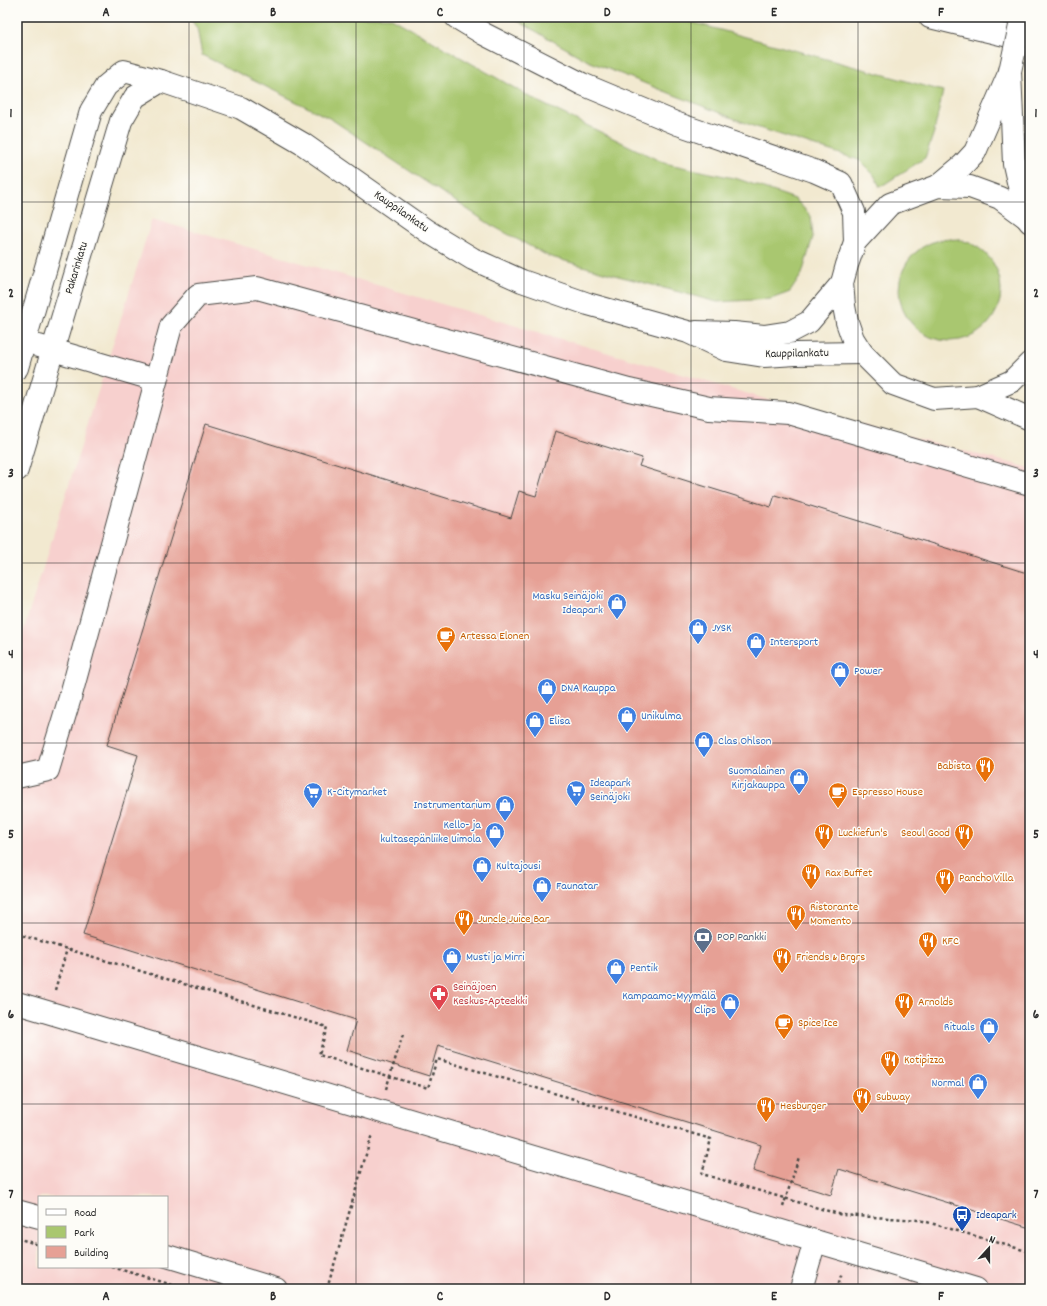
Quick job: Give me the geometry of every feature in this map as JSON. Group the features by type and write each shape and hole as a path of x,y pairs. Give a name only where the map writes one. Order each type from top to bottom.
{"street":[{"path":"456,17 484,34 582,84 678,124 814,171 841,183 854,212 856,242"},
{"path":"930,17 1030,41"},
{"path":"1022,17 1010,71 975,152 963,165 938,186 890,204 856,242 842,283 847,322 853,339 862,353 893,384 934,399 978,396 1012,381 1030,363"},
{"name":"Kauppilankatu","path":"24,342 91,111 106,86 124,71 161,81 241,108 303,144 426,231 473,258 522,281 588,304 688,332 726,350 764,356 862,353"},
{"path":"1010,71 1014,164 1028,219"},
{"name":"Pakarinkatu","path":"17,470 121,121 135,97 161,81"},
{"path":"938,186 970,187 992,195 1000,198 1028,219"},
{"name":"Kauppilankatu","path":"688,332 764,336 790,332 809,322 842,283"},
{"path":"17,777 48,770 72,691 171,326 198,295 257,288 629,390 709,408 788,413 1030,484"},
{"path":"17,368 24,342 156,380"},
{"path":"978,396 1030,419"},
{"path":"17,1003 976,1289"},
{"path":"17,1210 38,1217"},
{"path":"801,1289 816,1241"},
{"path":"168,1256 276,1289"}],"path":[{"path":"17,934 327,1027 319,1055 428,1088 437,1059 711,1139 702,1174 842,1215 920,1220 1030,1252"},
{"path":"327,1289 379,1110 403,1034"},
{"path":"777,1230 799,1156"},
{"path":"17,1238 38,1245"},
{"path":"115,1268 186,1289"},
{"path":"837,1289 843,1268"}],"shaded area":[{"path":"152,219 803,410 1030,468 1030,1289 17,1289 17,651"}],"green space":[{"path":"189,17 390,17 539,102 664,163 738,179 795,199 811,216 813,237 802,274 790,292 771,299 717,302 548,256 491,225 331,119 202,55 197,28"},
{"path":"511,17 673,17 943,91 934,132 925,158 880,187 874,175 859,160 753,126 588,61"},
{"path":"950,239 960,240 979,247 993,261 1000,280 1000,300 993,319 979,333 960,340 950,341 940,340 921,333 907,319 900,300 899,290 900,280 907,261 921,247 940,240"}],"building":[{"name":"Ideapark Seinäjoki","path":"206,424 511,518 519,491 536,496 555,431 642,458 639,466 771,507 775,495 1030,574 1030,1228 839,1169 831,1195 753,1171 761,1145 438,1045 429,1076 347,1050 356,1020 83,935 138,755 107,745"}],"place":[{"name":"Masku Seinäjoki Ideapark","path":"617,620"},
{"name":"JYSK","path":"698,645"},
{"name":"Artessa Elonen","path":"446,653"},
{"name":"Intersport","path":"756,659"},
{"name":"Power","path":"840,688"},
{"name":"DNA Kauppa","path":"547,705"},
{"name":"Unikulma","path":"627,733"},
{"name":"Elisa","path":"535,738"},
{"name":"Clas Ohlson","path":"704,758"},
{"name":"Babista","path":"985,783"},
{"name":"Suomalainen Kirjakauppa","path":"799,795"},
{"name":"Ideapark Seinäjoki","path":"576,807"},
{"name":"K-Citymarket","path":"313,809"},
{"name":"Espresso House","path":"838,809"},
{"name":"Instrumentarium","path":"505,822"},
{"name":"Kello- ja kultasepänliike Uimola","path":"495,849"},
{"name":"Luckiefun's","path":"824,850"},
{"name":"Seoul Good","path":"964,850"},
{"name":"Kultajousi","path":"482,883"},
{"name":"Rax Buffet","path":"811,890"},
{"name":"Pancho Villa","path":"945,895"},
{"name":"Faunatar","path":"542,903"},
{"name":"Ristorante Momento","path":"796,931"},
{"name":"Juncle Juice Bar","path":"464,936"},
{"name":"POP Pankki","path":"703,954"},
{"name":"KFC","path":"928,958"},
{"name":"Musti ja Mirri","path":"452,974"},
{"name":"Friends & Brgrs","path":"782,974"},
{"name":"Pentik","path":"616,985"},
{"name":"Seinäjoen Keskus-Apteekki","path":"439,1011"},
{"name":"Arnolds","path":"904,1019"},
{"name":"Kampaamo-Myymälä Clips","path":"730,1020"},
{"name":"Spice Ice","path":"784,1040"},
{"name":"Rituals","path":"989,1044"},
{"name":"Kotipizza","path":"890,1077"},
{"name":"Normal","path":"978,1100"},
{"name":"Subway","path":"862,1114"},
{"name":"Hesburger","path":"766,1123"},
{"name":"Ideapark","path":"962,1232"}]}
